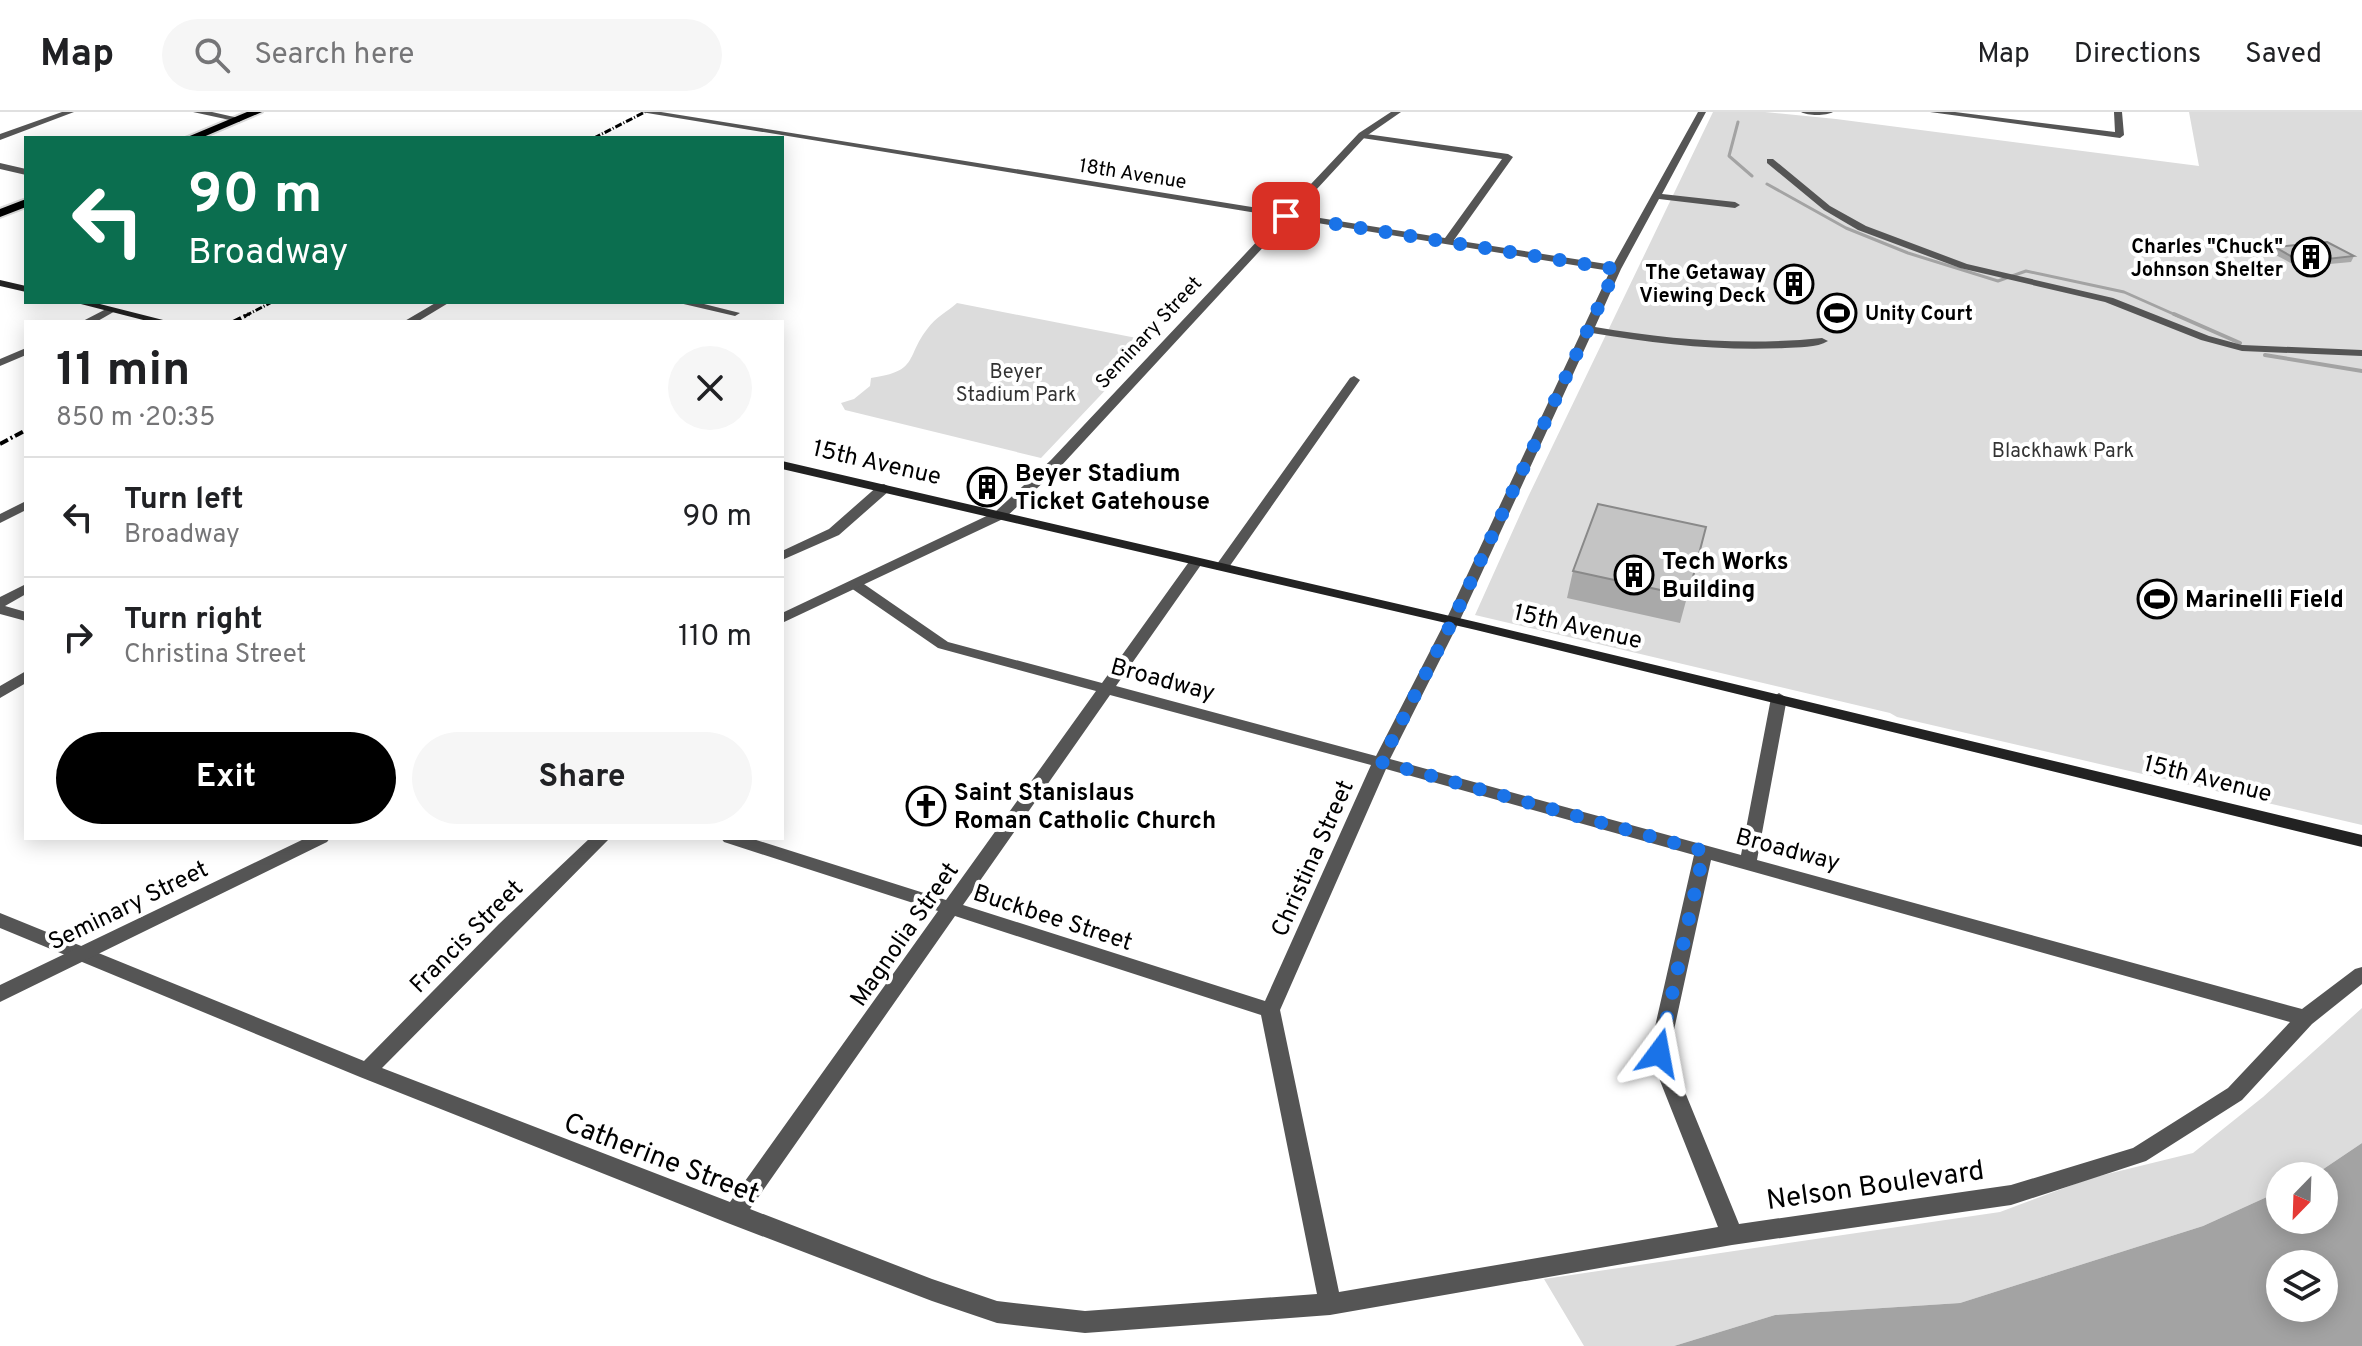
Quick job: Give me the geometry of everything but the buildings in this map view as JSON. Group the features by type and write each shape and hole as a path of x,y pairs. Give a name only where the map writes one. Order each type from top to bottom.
{"main road":[{"path":"196,136 257,112"},
{"path":"0,213 24,204"},
{"path":"0,283 24,289"},
{"path":"86,304 156,320"},
{"name":"15th Avenue","path":"784,465 1453,620 2362,841"}],"street":[{"path":"0,137 70,112"},
{"path":"197,112 239,119"},
{"name":"18th Avenue","path":"645,112 1616,269"},
{"name":"Seminary Street","path":"784,618 1000,515 1056,463 1362,135 1397,112"},
{"name":"Christina Street","path":"1270,1010 1381,762 1453,620 1616,269 1702,112"},
{"path":"1805,112 1829,112"},
{"path":"1934,112 2120,135 2118,112"},
{"path":"1362,135 1508,157 1447,242"},
{"path":"1770,161 1827,208 1862,228 1952,262 2109,300 2205,338 2242,348 2362,353"},
{"path":"0,166 24,172"},
{"path":"1656,196 1735,205"},
{"path":"413,320 441,304"},
{"path":"690,304 735,313"},
{"path":"91,320 112,310"},
{"path":"1588,329 1669,342 1789,346 1822,341"},
{"path":"1,363 24,352"},
{"path":"1222,567 1354,380"},
{"path":"784,555 834,532 884,488"},
{"path":"0,519 24,506"},
{"name":"Magnolia Street","path":"733,1215 1196,562"},
{"name":"Broadway","path":"856,585 943,645 1381,762 2305,1018"},
{"path":"0,603 24,589"},
{"path":"0,609 24,616"},
{"path":"0,693 24,677"},
{"path":"1748,863 1779,698"},
{"name":"Seminary Street","path":"0,994 317,840"},
{"name":"Francis Street","path":"367,1071 506,929 599,840"},
{"name":"Buckbee Street","path":"736,840 1270,1010"},
{"path":"1704,851 1659,1053 1732,1235"},
{"name":"Catherine Street","path":"0,920 367,1071 733,1215 997,1312 1085,1322 1330,1304"},
{"name":"Nelson Boulevard","path":"1330,1304 1732,1235 2011,1195 2139,1155 2235,1094 2305,1018 2362,974"},
{"path":"1270,1010 1330,1304"}],"green space":[{"name":"Blackhawk Park","path":"1713,112 1765,112 1836,119 2199,166 2189,112 2362,112 2362,825 1475,615 1528,497"},
{"name":"Beyer Stadium Park","path":"957,303 1152,341 1041,458 845,410 841,403 854,399 870,386 871,378 905,367 931,324"},
{"path":"2362,1008 2362,1143 2334,1162 2266,1162 2266,1197 2203,1226 1960,1303 1775,1315 1674,1346 1584,1346 1544,1279 2000,1212 2091,1178 2193,1153 2263,1097"}],"shaded area":[{"path":"2362,1143 2362,1346 1674,1346 1775,1315 1960,1303 2203,1226 2266,1197 2266,1234 2338,1234 2338,1162 2334,1162"}],"waterway":[{"path":"1738,122 1729,156 1752,176"},
{"path":"1767,184 1846,228 1908,253 1998,281 2026,271 2124,292 2178,316"},
{"path":"2174,314 2240,343"},
{"path":"2265,355 2362,371"}],"railway":[{"path":"598,136 645,112"},
{"path":"245,316 268,304"},
{"path":"245,316 249,314"},
{"path":"237,320 245,316"},
{"path":"0,444 24,431"}],"place":[{"name":"Charles \"Chuck\" Johnson Shelter","path":"2311,257"},
{"name":"The Getaway Viewing Deck","path":"1794,284"},
{"name":"Unity Court","path":"1837,313"},
{"name":"Beyer Stadium Ticket Gatehouse","path":"987,487"},
{"name":"Tech Works Building","path":"1634,575"},
{"name":"Marinelli Field","path":"2157,599"},
{"name":"Saint Stanislaus Roman Catholic Church","path":"926,806"}],"route":[{"path":"1286,216 1616,269 1453,620 1381,762 1704,851 1659,1053"}]}
